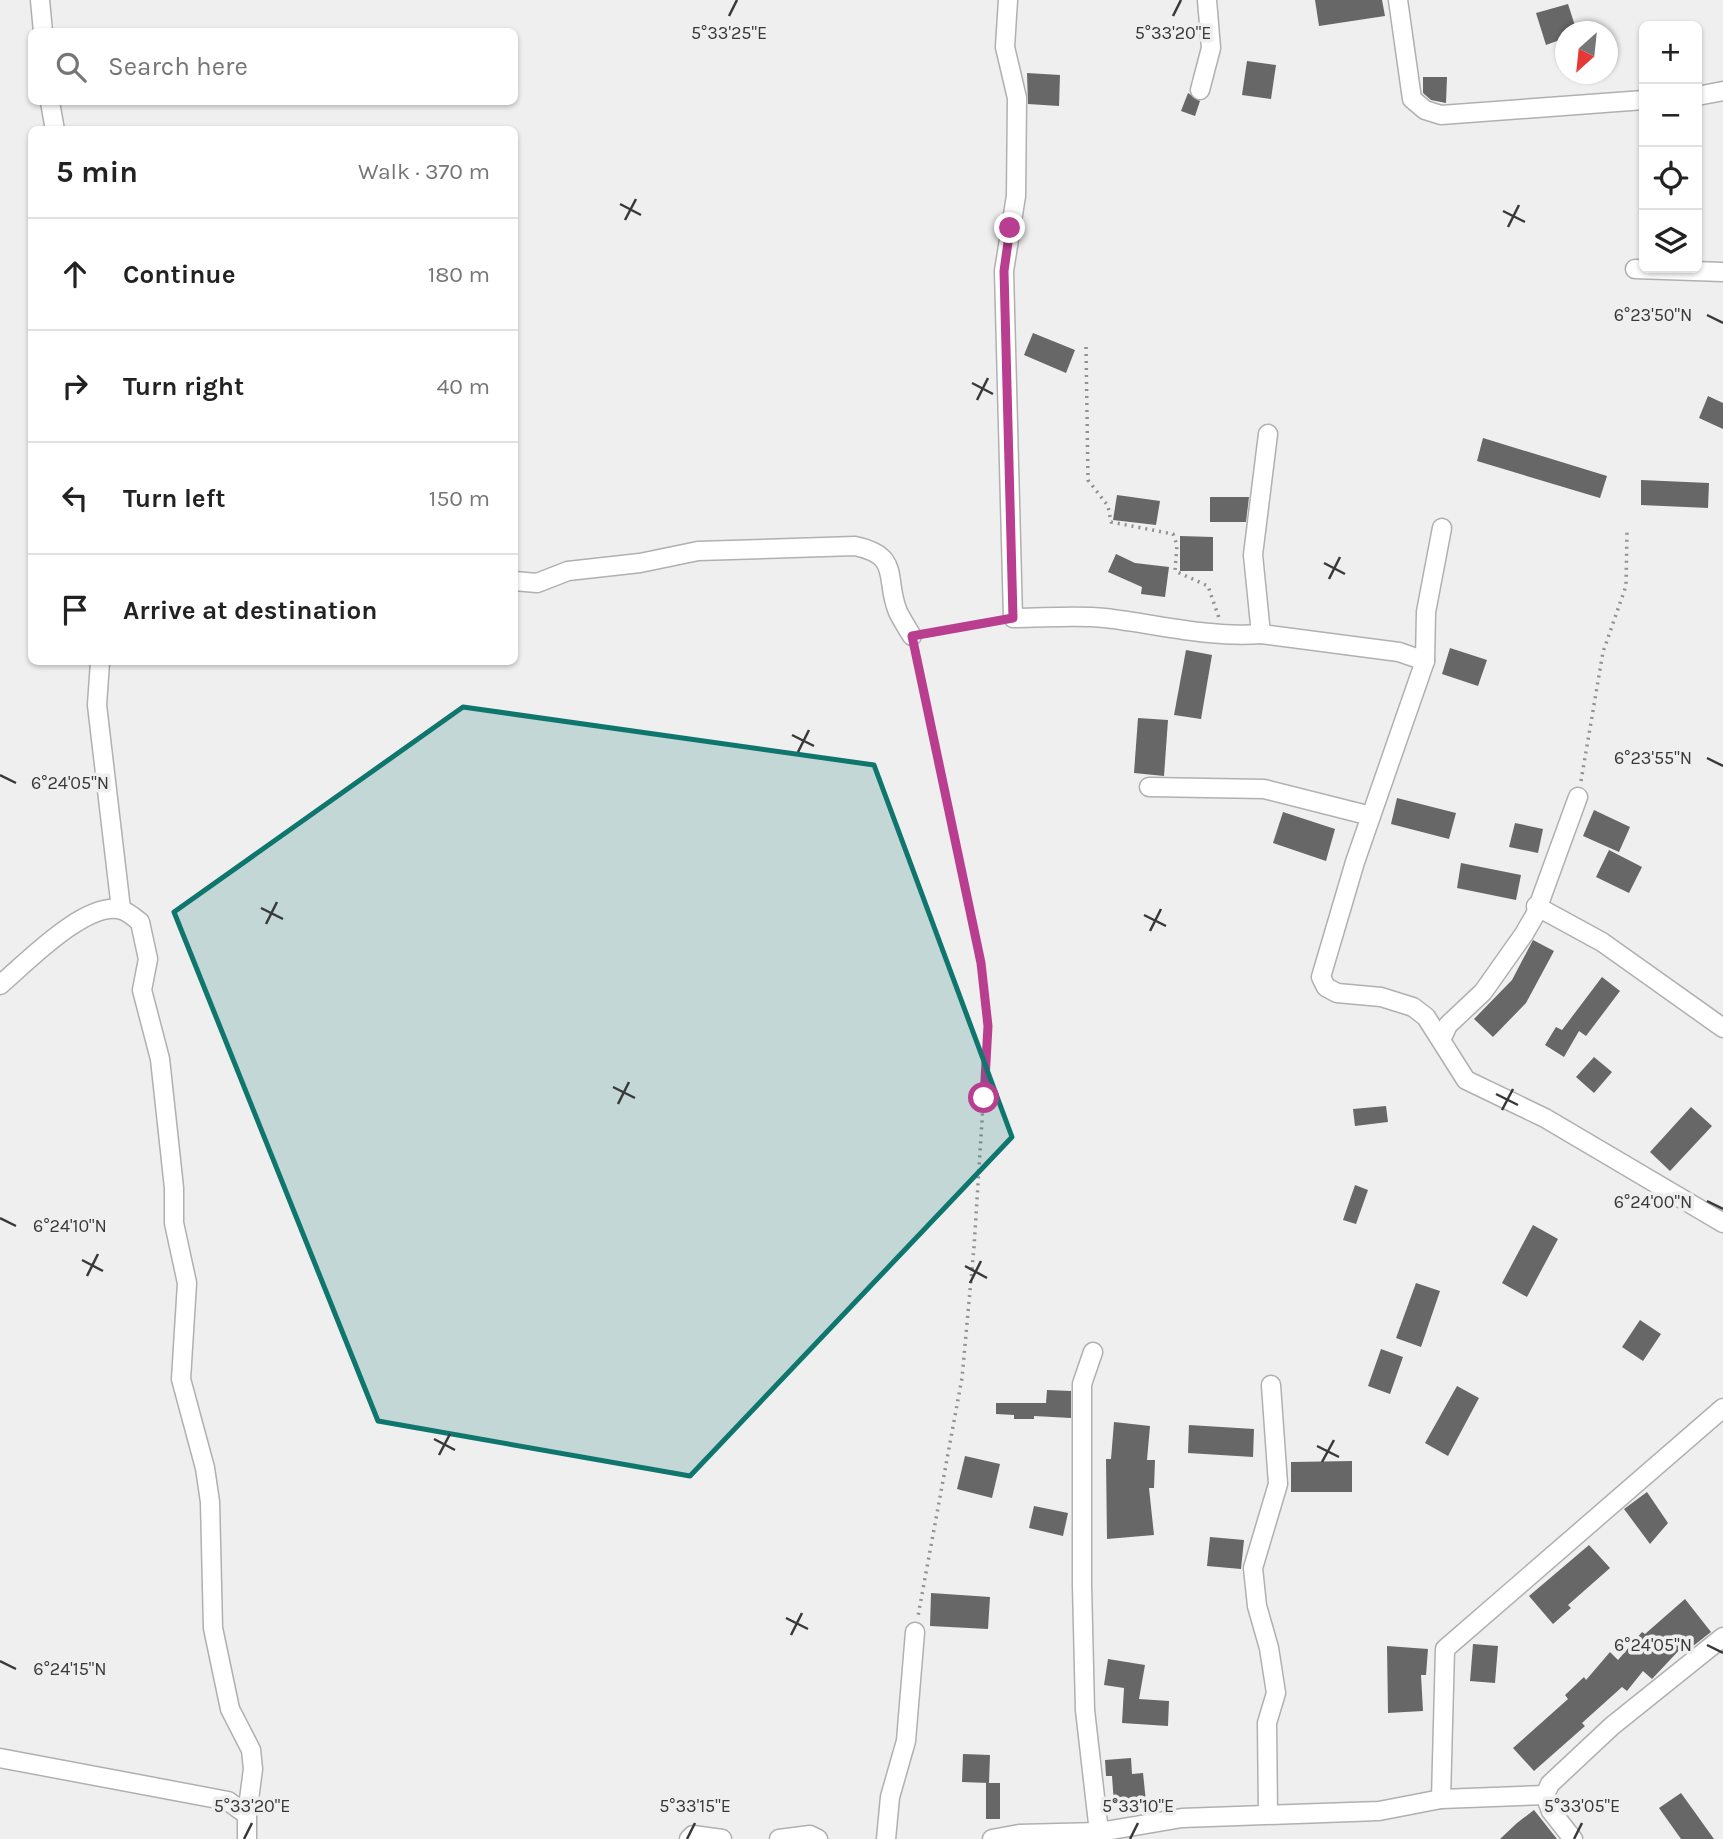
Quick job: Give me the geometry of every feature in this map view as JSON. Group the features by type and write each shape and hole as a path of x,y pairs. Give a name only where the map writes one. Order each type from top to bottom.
{"street":[{"path":"40,0 43,28"},
{"path":"1008,0 1005,47 1017,98 1016,196 1004,271 1013,618 1086,617 1222,634 1261,634 1399,652 1425,661"},
{"path":"1200,90 1211,48 1207,0"},
{"path":"1398,0 1412,99 1425,110 1441,115 1639,100"},
{"path":"1702,95 1723,91"},
{"path":"51,105 54,126"},
{"path":"1635,269 1723,272"},
{"path":"1261,634 1253,555 1268,434"},
{"path":"1442,528 1426,612 1425,661 1371,816 1321,977 1326,987 1336,993 1381,997 1413,1007 1426,1017 1466,1080 1545,1118 1609,1159 1678,1194 1723,1223"},
{"path":"518,581 537,583 568,571 628,565 698,551 855,546 875,550 885,558 891,574 897,611 912,636"},
{"path":"100,665 97,705 121,909"},
{"path":"1149,787 1264,789 1371,816"},
{"path":"1441,1040 1448,1025 1483,992 1516,949 1535,915 1536,906 1578,797"},
{"path":"1536,906 1602,942 1723,1028"},
{"path":"0,985 40,949 93,912 121,909 141,922 148,959 142,990 160,1059 174,1188 174,1223 187,1283 181,1379 205,1468 210,1502 213,1628 230,1709 251,1750 253,1769 247,1839"},
{"path":"1093,1352 1082,1384 1082,1585 1085,1710 1099,1832"},
{"path":"1268,1813 1267,1723 1276,1693 1269,1648 1257,1606 1253,1569 1278,1483 1271,1385"},
{"path":"1441,1799 1445,1649 1723,1408"},
{"path":"886,1839 890,1797 906,1741 915,1632"},
{"path":"1573,1839 1551,1811 1545,1795 1550,1784 1612,1726 1723,1637"},
{"path":"0,1758 228,1801 247,1815"},
{"path":"992,1839 1019,1834 1099,1832 1182,1818 1379,1811 1441,1799 1545,1795"},
{"path":"689,1839 693,1835 722,1839"},
{"path":"779,1839 810,1835 818,1839"}],"path":[{"path":"1086,347 1088,480 1108,506 1111,522 1173,534 1177,545 1175,571 1208,586 1217,606 1222,634"},
{"path":"1578,797 1603,652 1626,586 1628,531"},
{"path":"915,1632 962,1378 975,1247 988,1026 981,963 912,636 1013,618"}],"highlighted area":[{"path":"463,707 874,765 1012,1137 690,1476 378,1421 174,912"}],"building":[{"path":"1315,0 1382,0 1385,16 1319,26"},
{"path":"1568,4 1573,21 1555,21 1555,42 1546,45 1536,13"},
{"path":"1247,61 1276,65 1271,99 1242,95"},
{"path":"1027,73 1060,75 1059,106 1028,104"},
{"path":"1423,77 1447,77 1446,103 1431,100 1423,93"},
{"path":"1188,93 1200,101 1195,116 1181,111"},
{"path":"1033,333 1075,350 1066,373 1024,355"},
{"path":"1708,396 1723,403 1723,429 1699,418"},
{"path":"1483,438 1607,476 1600,498 1477,461"},
{"path":"1641,480 1709,483 1708,508 1641,505"},
{"path":"1117,495 1160,501 1156,525 1113,520"},
{"path":"1210,497 1249,497 1246,522 1210,522"},
{"path":"1180,536 1213,537 1213,571 1180,571"},
{"path":"1116,554 1135,563 1169,567 1165,597 1141,594 1142,587 1108,572"},
{"path":"1450,648 1487,660 1478,686 1442,674"},
{"path":"1186,650 1212,655 1201,719 1174,715"},
{"path":"1138,718 1168,720 1164,776 1134,773"},
{"path":"1397,798 1456,813 1449,839 1391,824"},
{"path":"1594,810 1630,827 1619,852 1583,836"},
{"path":"1283,812 1335,829 1326,861 1273,843"},
{"path":"1515,823 1543,829 1538,853 1509,847"},
{"path":"1609,850 1642,867 1629,893 1596,877"},
{"path":"1461,863 1521,875 1516,900 1457,888"},
{"path":"1533,940 1554,951 1526,1003 1493,1037 1474,1019 1512,980"},
{"path":"1602,977 1620,991 1586,1036 1579,1031 1564,1057 1545,1045 1556,1027 1562,1030"},
{"path":"1594,1057 1612,1072 1594,1093 1576,1077"},
{"path":"1386,1106 1388,1122 1355,1126 1353,1109"},
{"path":"1691,1107 1712,1126 1670,1171 1650,1152"},
{"path":"1355,1185 1368,1190 1356,1224 1343,1220"},
{"path":"1533,1225 1558,1239 1527,1297 1502,1283"},
{"path":"1416,1283 1440,1291 1421,1347 1396,1338"},
{"path":"1640,1320 1661,1334 1643,1361 1622,1347"},
{"path":"1381,1349 1403,1357 1390,1394 1368,1386"},
{"path":"1457,1386 1479,1398 1448,1456 1425,1443"},
{"path":"1047,1390 1071,1391 1071,1418 1034,1416 1034,1419 1014,1419 1014,1415 996,1414 996,1403 1046,1403"},
{"path":"1114,1422 1150,1426 1147,1460 1155,1460 1154,1488 1149,1488 1154,1535 1107,1539 1106,1459 1111,1459"},
{"path":"1189,1425 1254,1429 1253,1457 1188,1453"},
{"path":"965,1456 1000,1464 992,1498 957,1489"},
{"path":"1352,1461 1352,1492 1291,1492 1291,1462"},
{"path":"1647,1492 1668,1523 1650,1544 1624,1509"},
{"path":"1034,1506 1068,1513 1063,1536 1029,1528"},
{"path":"1210,1537 1244,1540 1241,1569 1207,1566"},
{"path":"1589,1545 1610,1568 1568,1605 1571,1608 1553,1624 1529,1596"},
{"path":"931,1593 990,1597 988,1629 930,1626"},
{"path":"1685,1599 1711,1632 1688,1650 1684,1645 1652,1679 1643,1671 1627,1691 1622,1687 1582,1723 1585,1726 1534,1771 1513,1748 1568,1699 1565,1695 1584,1677 1586,1680 1610,1652 1618,1660 1642,1632 1645,1634"},
{"path":"1473,1644 1498,1646 1495,1683 1470,1681"},
{"path":"1387,1646 1428,1649 1426,1675 1421,1675 1423,1711 1388,1713"},
{"path":"1108,1659 1145,1665 1139,1699 1169,1701 1168,1726 1122,1723 1124,1688 1104,1685"},
{"path":"963,1754 990,1755 989,1783 962,1782"},
{"path":"1131,1758 1132,1774 1143,1773 1146,1802 1114,1804 1112,1776 1106,1776 1105,1760"},
{"path":"986,1783 1000,1783 1000,1819 986,1819"},
{"path":"1681,1793 1714,1839 1681,1839 1659,1808"},
{"path":"1534,1810 1557,1839 1500,1839 1517,1823"}],"route":[{"path":"984,1098 988,1026 981,963 912,636 1013,618 1004,271 1010,228"}]}
